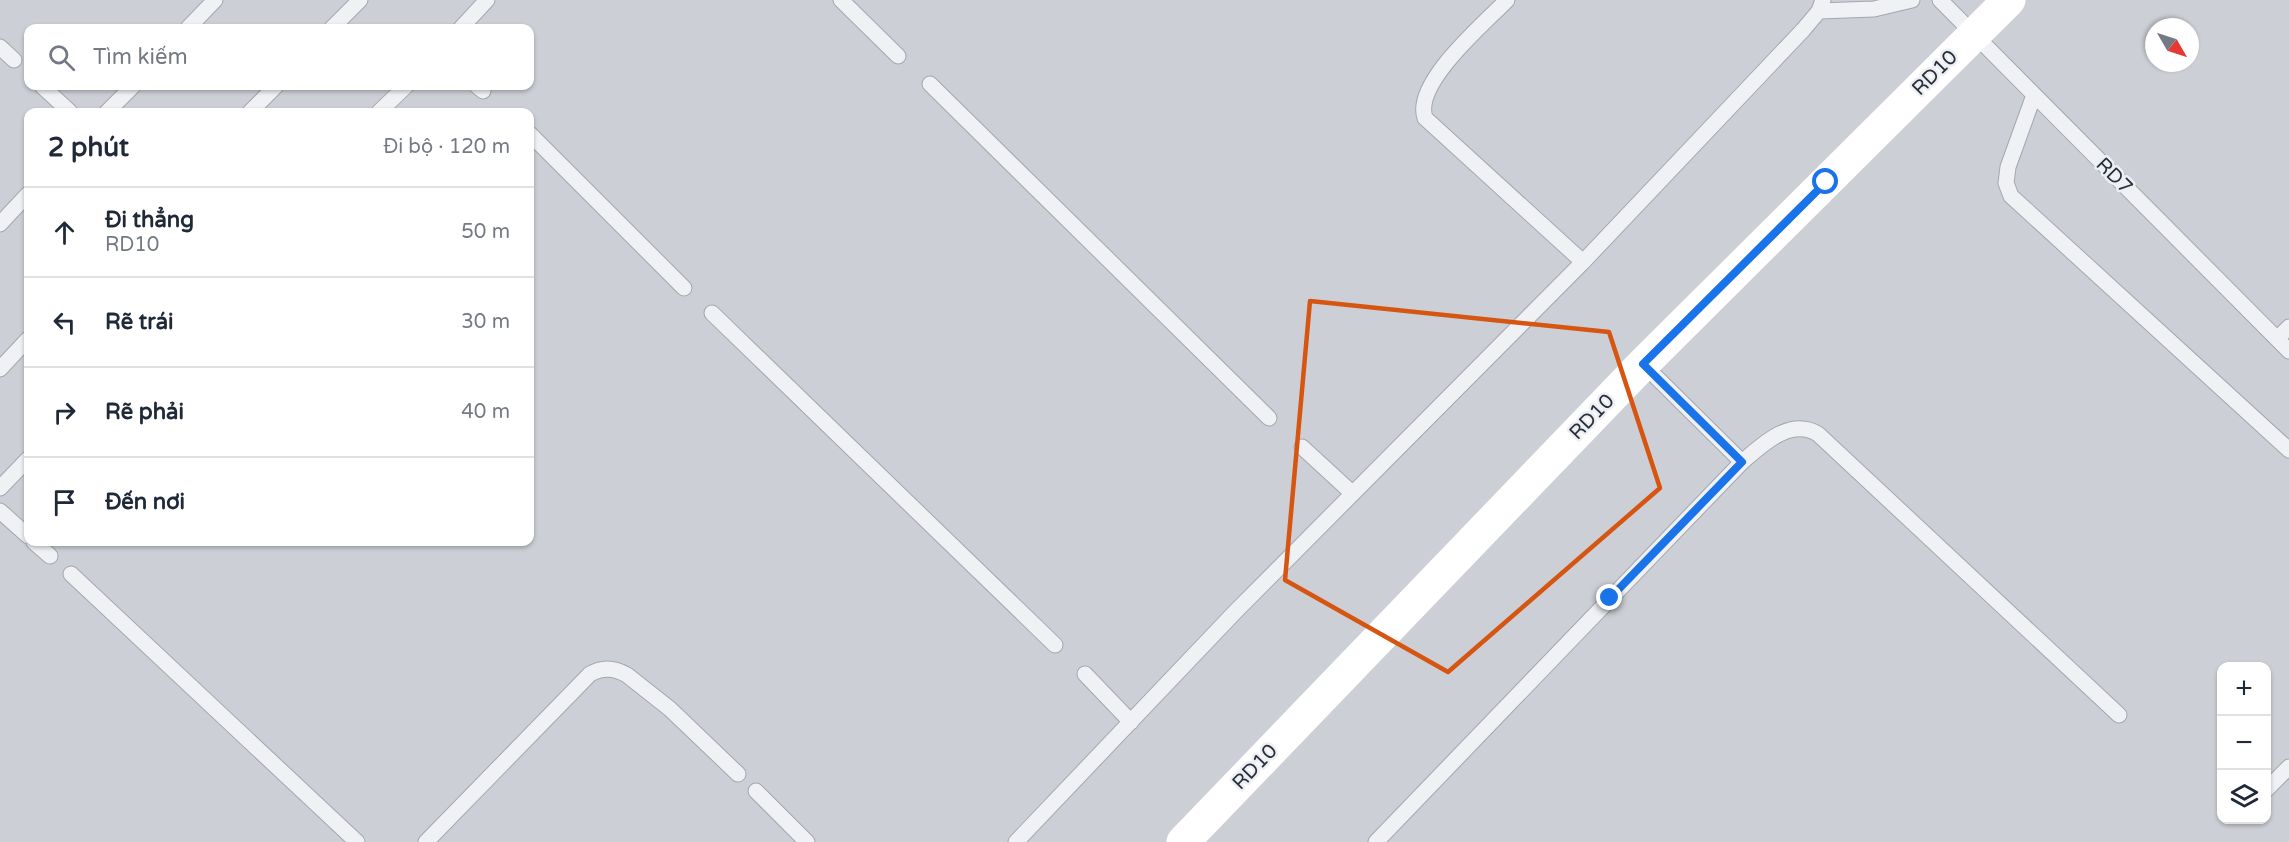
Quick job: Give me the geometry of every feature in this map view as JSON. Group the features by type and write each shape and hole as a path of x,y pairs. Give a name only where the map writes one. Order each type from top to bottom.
{"street":[{"name":"RD10","path":"1183,842 1643,364 2009,0"}],"lane":[{"path":"192,24 215,0"},
{"path":"336,24 360,0"},
{"path":"465,24 487,0"},
{"path":"840,0 898,56"},
{"path":"1508,0 1449,59 1431,84 1423,101 1423,112 1431,123 1583,262"},
{"path":"1017,842 1352,493 1583,262 1821,5 1875,9 1912,0"},
{"name":"RD7","path":"1940,0 2289,351"},
{"path":"0,46 14,60"},
{"path":"930,84 1269,418"},
{"path":"46,90 66,108"},
{"path":"111,108 129,90"},
{"path":"254,108 272,90"},
{"path":"383,108 402,90"},
{"path":"2034,95 2008,167 2006,183 2011,196 2289,450"},
{"path":"534,138 684,288"},
{"path":"0,224 24,198"},
{"path":"712,313 1055,645"},
{"path":"2277,339 2289,327"},
{"path":"0,369 24,343"},
{"path":"1643,364 1742,462"},
{"path":"1376,842 1742,462 1772,436 1800,429 1811,430 1818,434 2119,715"},
{"path":"1302,447 1352,493"},
{"path":"0,488 24,463"},
{"path":"0,511 24,532"},
{"path":"39,546 50,556"},
{"path":"71,574 357,842"},
{"path":"426,842 590,674 602,669 620,671 627,675 670,710 738,774"},
{"path":"1085,674 1131,722"},
{"path":"2271,785 2289,767"},
{"path":"756,791 807,842"}],"highlighted area":[{"path":"1310,301 1609,332 1660,488 1448,672 1285,580"}],"shaded area":[{"path":"0,0 2289,0 2289,842 0,842"}],"route":[{"path":"1610,598 1742,462 1643,364 1826,182"}]}
